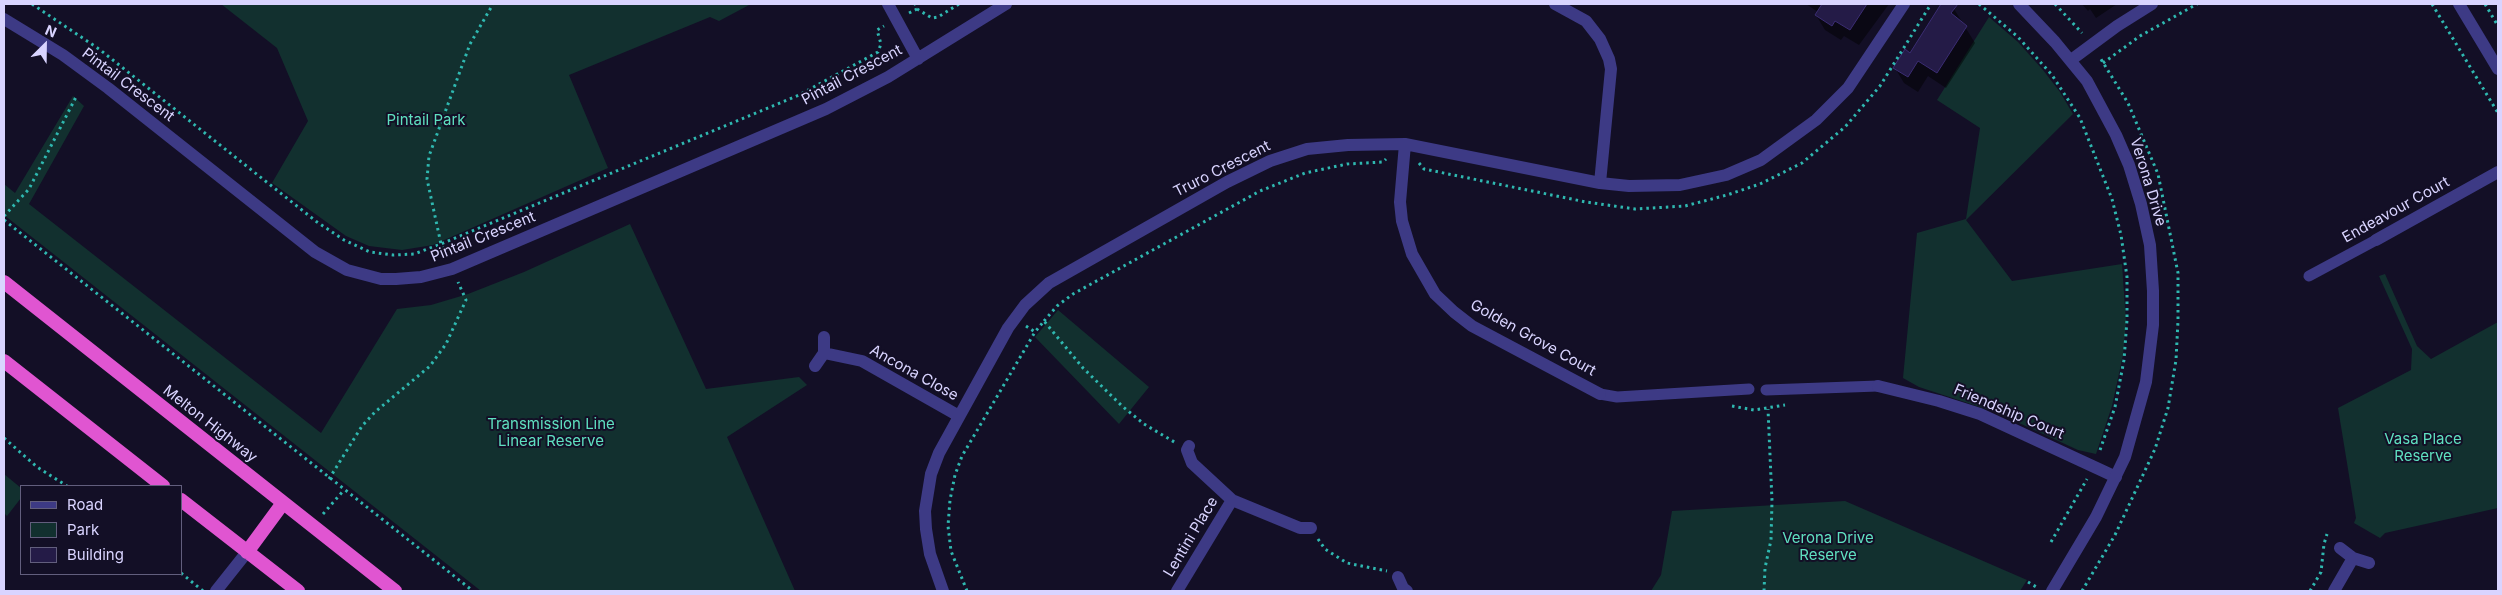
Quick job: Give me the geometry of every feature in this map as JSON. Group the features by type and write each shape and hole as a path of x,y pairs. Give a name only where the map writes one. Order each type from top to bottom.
{"highway":[{"name":"Melton Highway","path":"4,282 395,591"},
{"path":"4,361 163,485"},
{"path":"182,501 298,591"},
{"path":"247,552 283,503"}],"street":[{"path":"888,4 918,59"},
{"name":"Pintail Crescent","path":"4,18 63,55 108,88 332,263 356,273 381,279 421,277 452,269 826,109 918,59 1006,4"},
{"path":"1555,4 1586,21 1600,39 1609,59 1611,69 1600,183"},
{"name":"Truro Crescent","path":"943,591 930,554 926,511 931,474 959,416 1016,318 1030,300 1049,283 1227,182 1288,154 1326,147 1405,144 1600,183 1649,187 1680,185 1726,175 1761,160 1816,120 1848,88 1904,4"},
{"name":"Verona Drive","path":"2019,4 2071,60 2087,81 2116,135 2138,196 2150,245 2154,291 2150,354 2140,408 2116,477 2052,591"},
{"path":"2071,60 2116,26 2152,4"},
{"path":"2459,4 2498,68"},
{"name":"Golden Grove Court","path":"1405,144 1400,202 1404,233 1420,271 1436,294 1472,326 1600,394"},
{"name":"Endeavour Court","path":"2376,240 2498,172"},
{"path":"814,366 824,353 824,338"},
{"name":"Ancona Close","path":"824,353 862,361 959,416"},
{"name":"Friendship Court","path":"1878,386 1940,401 1980,414 2116,477"},
{"name":"Lentini Place","path":"1188,448 1192,463 1232,500 1300,528 1311,528"},
{"name":"Lentini Place","path":"1177,591 1232,500"},
{"path":"2340,548 2353,558 2369,563"},
{"path":"216,591 247,552"},
{"path":"2334,591 2353,558"},
{"path":"1398,577 1403,588 1407,591"}],"lane":[{"name":"Endeavour Court","path":"2309,276 2376,240"},
{"name":"Friendship Court","path":"1766,390 1878,386"},
{"name":"Golden Grove Court","path":"1600,394 1617,398 1749,389"}],"path":[{"path":"32,4 99,49 317,222 344,240 370,252 393,255 414,254 441,244 799,95 878,52 881,44 877,30 917,9"},
{"path":"329,479 362,426 375,412 430,366 446,344 466,300 441,244 427,178 429,156 470,44 493,4"},
{"path":"914,4 917,9 932,18 938,17 958,4"},
{"path":"966,591 951,551 948,526 950,500 955,475 962,456 1035,332 1057,306 1073,294 1260,190 1305,174 1347,164 1383,162 1388,156 1405,157 1418,162 1424,169 1586,202 1635,209 1685,206 1760,184 1802,163 1845,128 1880,86 1932,4"},
{"path":"1979,4 2018,37 2052,75 2080,118 2115,208 2127,277 2127,328 2124,360 2115,407 2094,467 2051,542"},
{"path":"2103,63 2140,36 2197,4"},
{"path":"2432,4 2498,113"},
{"path":"2485,4 2498,26"},
{"path":"4,216 29,189 77,96"},
{"path":"4,220 473,591"},
{"path":"1016,318 1035,332"},
{"path":"1044,321 1083,368 1122,406 1144,424 1188,448"},
{"path":"1764,591 1765,568 1771,540 1772,501 1768,409"},
{"path":"4,438 37,467 65,485"},
{"path":"312,526 344,490"},
{"path":"2310,591 2321,572 2327,534"},
{"path":"1324,549 1347,562 1384,569 1398,577"},
{"path":"182,574 203,591"},
{"path":"2028,582 2043,591"}],"green space":[{"name":"Pintail Park","path":"221,4 751,4 719,21 710,17 569,75 608,168 433,245 402,250 369,246 346,236 272,183 308,121 277,48"},
{"path":"1989,17 2018,42 2043,70 2060,92 2073,114 1966,220 2012,281 2122,264 2126,322 2123,355 2112,406 2096,454 2078,450 1995,412 1919,387 1903,378 1917,233 1966,219 1980,128 1937,100"},
{"name":"Transmission Line Linear Reserve","path":"73,96 84,106 29,204 321,433 397,309 431,305 468,294 524,272 630,224 706,389 799,377 807,385 727,437 795,591 481,591 4,215 4,184 15,193"},
{"name":"Vasa Place Reserve","path":"2385,274 2417,346 2431,359 2498,322 2498,508 2385,533 2380,538 2354,523 2356,518 2338,408 2411,370 2412,349 2379,276"},
{"path":"1058,310 1149,387 1119,424 1035,337"},
{"path":"4,474 20,487 20,499 7,516 4,513"},
{"name":"Verona Drive Reserve","path":"1845,501 2027,580 2020,591 1651,591 1661,575 1672,511"}],"building":[{"path":"1822,4 1867,4 1850,30 1835,21 1832,26 1815,15"},
{"path":"1941,4 1958,4 1951,13 1967,26 1937,73 1918,61 1908,77 1893,68 1905,49 1910,53"}]}
